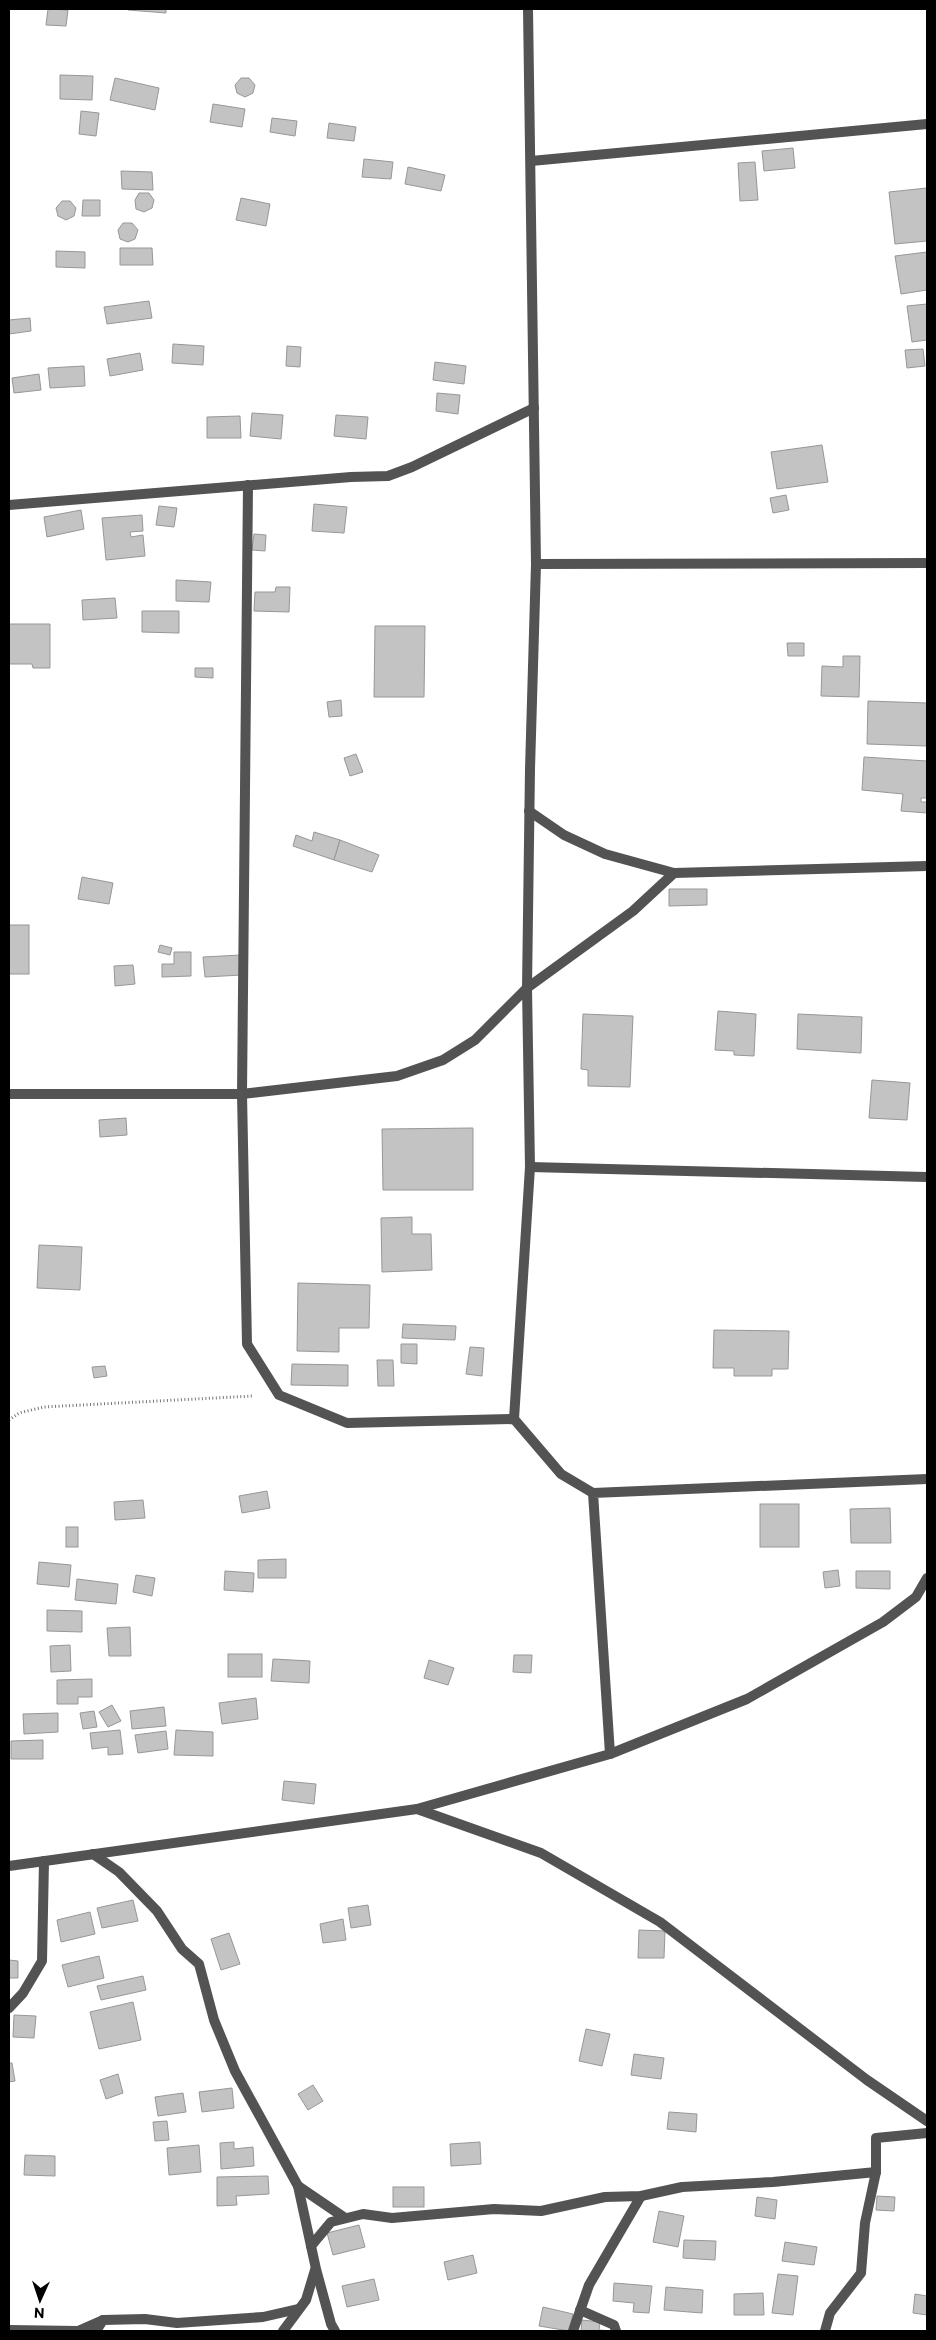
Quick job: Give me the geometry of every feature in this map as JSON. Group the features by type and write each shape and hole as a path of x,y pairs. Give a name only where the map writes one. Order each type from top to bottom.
{"street":[{"path":"528,9 536,564 529,811 527,988 530,1167 514,1419 561,1474 593,1493 927,1478"},
{"path":"531,161 927,124"},
{"path":"9,505 248,485 388,476 412,467 534,408"},
{"path":"248,485 242,1094 247,1344 278,1395 347,1423 514,1419"},
{"path":"536,564 927,562"},
{"path":"529,811 564,835 605,854 674,873 927,866"},
{"path":"9,1094 242,1094 397,1076 443,1060 476,1040 527,988 626,917 674,873"},
{"path":"530,1167 927,1177"},
{"path":"593,1493 610,1754"},
{"path":"9,1866 416,1809 610,1754 747,1699 883,1622 916,1597 927,1578"},
{"path":"416,1809 541,1853 660,1922 867,2080 927,2122"},
{"path":"93,1854 119,1872 157,1911 182,1949 198,1964 214,2020 235,2071 298,2186 316,2269 331,2324 335,2331"},
{"path":"9,2008 23,1993 42,1961 44,1861"},
{"path":"825,2331 830,2313 860,2273 865,2223 876,2172 876,2138 927,2133"},
{"path":"311,2246 331,2222 362,2214 392,2218 494,2208 541,2211 605,2197 641,2196 682,2187 773,2182 876,2172"},
{"path":"298,2186 345,2218"},
{"path":"573,2331 589,2285 641,2196"},
{"path":"283,2331 306,2300 316,2269"},
{"path":"9,2330 78,2331 102,2320 145,2319 177,2322 263,2317 298,2310"},
{"path":"580,2310 614,2325 616,2331"},
{"path":"96,2331 102,2320"}],"path":[{"path":"9,1420 18,1414 44,1407 278,1395"}],"building":[{"path":"48,9 68,10 66,26 46,25"},
{"path":"166,9 166,13 128,10"},
{"path":"60,75 93,76 92,100 60,99"},
{"path":"115,78 159,88 155,110 110,100"},
{"path":"241,78 249,78 255,85 253,93 245,97 237,93 235,85"},
{"path":"213,104 245,109 242,127 210,122"},
{"path":"81,111 99,113 96,136 79,134"},
{"path":"272,118 297,121 295,136 270,132"},
{"path":"329,123 356,127 354,141 327,138"},
{"path":"793,148 795,168 764,171 762,151"},
{"path":"364,159 393,162 391,179 362,177"},
{"path":"755,162 758,200 740,201 738,163"},
{"path":"408,167 445,175 441,191 405,184"},
{"path":"121,171 152,172 153,190 122,189"},
{"path":"927,188 927,241 895,244 889,192"},
{"path":"139,193 149,193 154,200 152,208 144,212 136,209 135,200"},
{"path":"241,198 270,204 266,226 236,220"},
{"path":"83,200 100,200 100,216 82,216"},
{"path":"62,201 70,201 76,208 74,216 66,220 58,216 56,208"},
{"path":"123,223 132,223 138,230 135,239 128,242 120,239 118,230"},
{"path":"120,248 152,248 153,265 120,265"},
{"path":"56,251 85,252 85,268 56,267"},
{"path":"927,252 927,290 901,294 895,256"},
{"path":"149,301 152,318 107,324 104,307"},
{"path":"927,304 927,340 912,342 907,306"},
{"path":"30,318 31,331 9,334 9,320"},
{"path":"173,344 204,346 203,365 172,363"},
{"path":"287,346 301,347 300,367 286,366"},
{"path":"923,349 925,366 907,368 905,350"},
{"path":"140,353 143,370 110,376 107,359"},
{"path":"435,362 466,366 464,384 433,380"},
{"path":"84,366 85,386 50,388 48,368"},
{"path":"39,374 41,390 14,393 12,378"},
{"path":"437,393 460,395 458,414 436,411"},
{"path":"252,413 283,415 281,439 250,436"},
{"path":"336,415 368,417 366,439 334,436"},
{"path":"240,416 241,438 207,438 207,417"},
{"path":"822,445 828,482 777,489 771,452"},
{"path":"786,495 789,510 773,513 770,498"},
{"path":"314,504 347,507 344,533 312,531"},
{"path":"159,506 177,508 174,527 156,525"},
{"path":"81,510 84,529 47,537 44,517"},
{"path":"142,515 143,531 130,532 131,537 143,535 145,556 106,560 102,518"},
{"path":"254,534 266,535 265,551 252,550"},
{"path":"176,580 211,582 209,602 176,601"},
{"path":"276,587 290,587 289,612 254,611 255,592 275,592"},
{"path":"115,598 117,618 83,620 82,600"},
{"path":"142,611 179,611 179,633 142,632"},
{"path":"9,624 50,624 50,668 33,668 32,664 9,664"},
{"path":"375,626 425,626 424,697 374,697"},
{"path":"787,643 804,643 804,656 788,656"},
{"path":"843,656 860,656 859,697 821,696 822,666 843,667"},
{"path":"195,668 213,668 213,678 195,677"},
{"path":"341,700 342,716 329,717 327,702"},
{"path":"868,701 927,703 927,746 867,744"},
{"path":"356,754 363,772 350,776 344,758"},
{"path":"864,757 927,761 927,798 921,798 921,802 927,802 927,813 901,811 903,794 862,790"},
{"path":"314,832 340,840 334,860 293,846 296,835 312,841"},
{"path":"340,840 379,855 372,872 334,860"},
{"path":"82,877 113,883 109,904 78,899"},
{"path":"669,889 707,889 707,905 669,906"},
{"path":"9,925 29,925 29,974 9,974"},
{"path":"160,945 172,948 170,955 158,952"},
{"path":"174,952 191,952 191,976 162,977 162,964 174,964"},
{"path":"241,955 242,975 205,977 203,957"},
{"path":"133,965 135,984 115,986 114,966"},
{"path":"718,1011 756,1014 754,1056 734,1055 734,1051 715,1050"},
{"path":"583,1014 633,1016 630,1087 588,1086 588,1070 581,1069"},
{"path":"798,1014 862,1017 861,1053 797,1049"},
{"path":"872,1080 910,1083 907,1120 869,1118"},
{"path":"126,1118 127,1135 100,1137 99,1120"},
{"path":"473,1128 473,1190 383,1190 382,1129"},
{"path":"412,1217 412,1234 431,1234 432,1270 382,1272 381,1218"},
{"path":"39,1245 82,1247 80,1290 37,1288"},
{"path":"298,1283 370,1285 369,1328 339,1328 339,1352 297,1351"},
{"path":"403,1324 456,1326 455,1340 402,1338"},
{"path":"714,1330 789,1331 788,1369 772,1369 772,1376 734,1376 734,1368 713,1368"},
{"path":"401,1344 417,1344 417,1364 401,1363"},
{"path":"470,1347 484,1348 482,1376 466,1374"},
{"path":"377,1360 393,1360 394,1386 378,1386"},
{"path":"292,1364 348,1365 348,1386 291,1385"},
{"path":"105,1366 107,1376 94,1378 92,1367"},
{"path":"267,1491 270,1508 242,1513 239,1496"},
{"path":"143,1500 145,1518 115,1520 114,1502"},
{"path":"760,1504 799,1504 799,1547 760,1547"},
{"path":"890,1508 891,1543 851,1543 850,1509"},
{"path":"66,1527 78,1527 78,1547 66,1547"},
{"path":"286,1559 286,1578 258,1578 258,1560"},
{"path":"39,1562 71,1565 69,1587 37,1584"},
{"path":"838,1570 840,1586 825,1588 823,1572"},
{"path":"225,1571 254,1573 253,1592 224,1590"},
{"path":"856,1571 890,1571 890,1589 856,1588"},
{"path":"136,1575 155,1578 152,1596 133,1592"},
{"path":"77,1579 118,1584 116,1604 75,1600"},
{"path":"47,1610 82,1611 82,1632 47,1631"},
{"path":"130,1627 131,1656 109,1656 107,1628"},
{"path":"70,1645 71,1671 51,1672 50,1646"},
{"path":"228,1654 262,1654 262,1677 228,1677"},
{"path":"514,1655 532,1655 531,1673 513,1672"},
{"path":"273,1659 310,1661 309,1683 271,1681"},
{"path":"429,1660 454,1668 448,1685 424,1678"},
{"path":"92,1679 92,1697 78,1697 78,1704 57,1704 57,1680"},
{"path":"256,1698 258,1719 222,1724 219,1703"},
{"path":"112,1705 121,1721 108,1727 99,1712"},
{"path":"164,1707 166,1726 132,1729 130,1711"},
{"path":"94,1711 97,1727 83,1729 80,1713"},
{"path":"58,1713 58,1732 24,1734 23,1714"},
{"path":"120,1730 123,1754 108,1755 108,1747 92,1749 90,1733"},
{"path":"176,1730 213,1732 213,1756 174,1755"},
{"path":"166,1731 168,1749 138,1753 135,1735"},
{"path":"43,1740 43,1759 11,1759 11,1741"},
{"path":"284,1781 316,1784 314,1804 282,1800"},
{"path":"133,1900 138,1921 102,1928 97,1908"},
{"path":"368,1905 371,1925 351,1928 348,1908"},
{"path":"90,1912 95,1934 61,1942 57,1920"},
{"path":"343,1919 346,1940 323,1943 320,1924"},
{"path":"639,1930 665,1931 664,1958 638,1958"},
{"path":"229,1933 240,1964 221,1970 211,1939"},
{"path":"99,1956 104,1978 68,1987 62,1965"},
{"path":"9,1960 18,1961 18,1978 9,1978"},
{"path":"143,1976 146,1990 101,2000 97,1986"},
{"path":"133,2002 141,2040 99,2049 90,2012"},
{"path":"14,2015 36,2016 34,2038 13,2037"},
{"path":"586,2029 610,2034 602,2066 579,2061"},
{"path":"634,2054 664,2058 661,2079 631,2075"},
{"path":"9,2063 12,2063 15,2081 9,2082"},
{"path":"118,2074 123,2093 106,2099 100,2080"},
{"path":"313,2085 323,2101 308,2110 298,2094"},
{"path":"232,2088 234,2108 202,2112 199,2092"},
{"path":"183,2093 186,2112 158,2116 155,2097"},
{"path":"669,2112 697,2114 696,2132 667,2129"},
{"path":"167,2121 169,2140 155,2141 153,2122"},
{"path":"234,2142 234,2149 253,2147 254,2166 221,2169 220,2143"},
{"path":"480,2142 481,2164 451,2166 450,2144"},
{"path":"199,2145 201,2172 169,2175 167,2148"},
{"path":"25,2155 55,2156 55,2176 24,2175"},
{"path":"268,2176 269,2194 236,2196 237,2205 217,2206 217,2177"},
{"path":"393,2187 424,2187 424,2207 393,2207"},
{"path":"877,2196 895,2197 894,2211 876,2210"},
{"path":"757,2197 777,2200 775,2219 755,2216"},
{"path":"659,2211 684,2216 678,2247 653,2242"},
{"path":"359,2225 365,2247 333,2255 327,2233"},
{"path":"684,2240 716,2241 715,2260 683,2258"},
{"path":"785,2242 817,2247 814,2265 782,2261"},
{"path":"473,2255 477,2273 448,2280 444,2262"},
{"path":"778,2274 798,2276 793,2315 772,2313"},
{"path":"374,2279 379,2300 347,2307 342,2286"},
{"path":"614,2283 652,2286 649,2313 633,2312 634,2303 613,2301"},
{"path":"666,2287 703,2290 702,2313 664,2310"},
{"path":"763,2293 764,2315 734,2315 734,2294"},
{"path":"915,2294 927,2296 927,2315 913,2313"},
{"path":"543,2307 573,2314 569,2331 539,2326"},
{"path":"582,2320 600,2322 599,2330 611,2331 581,2331"}]}
